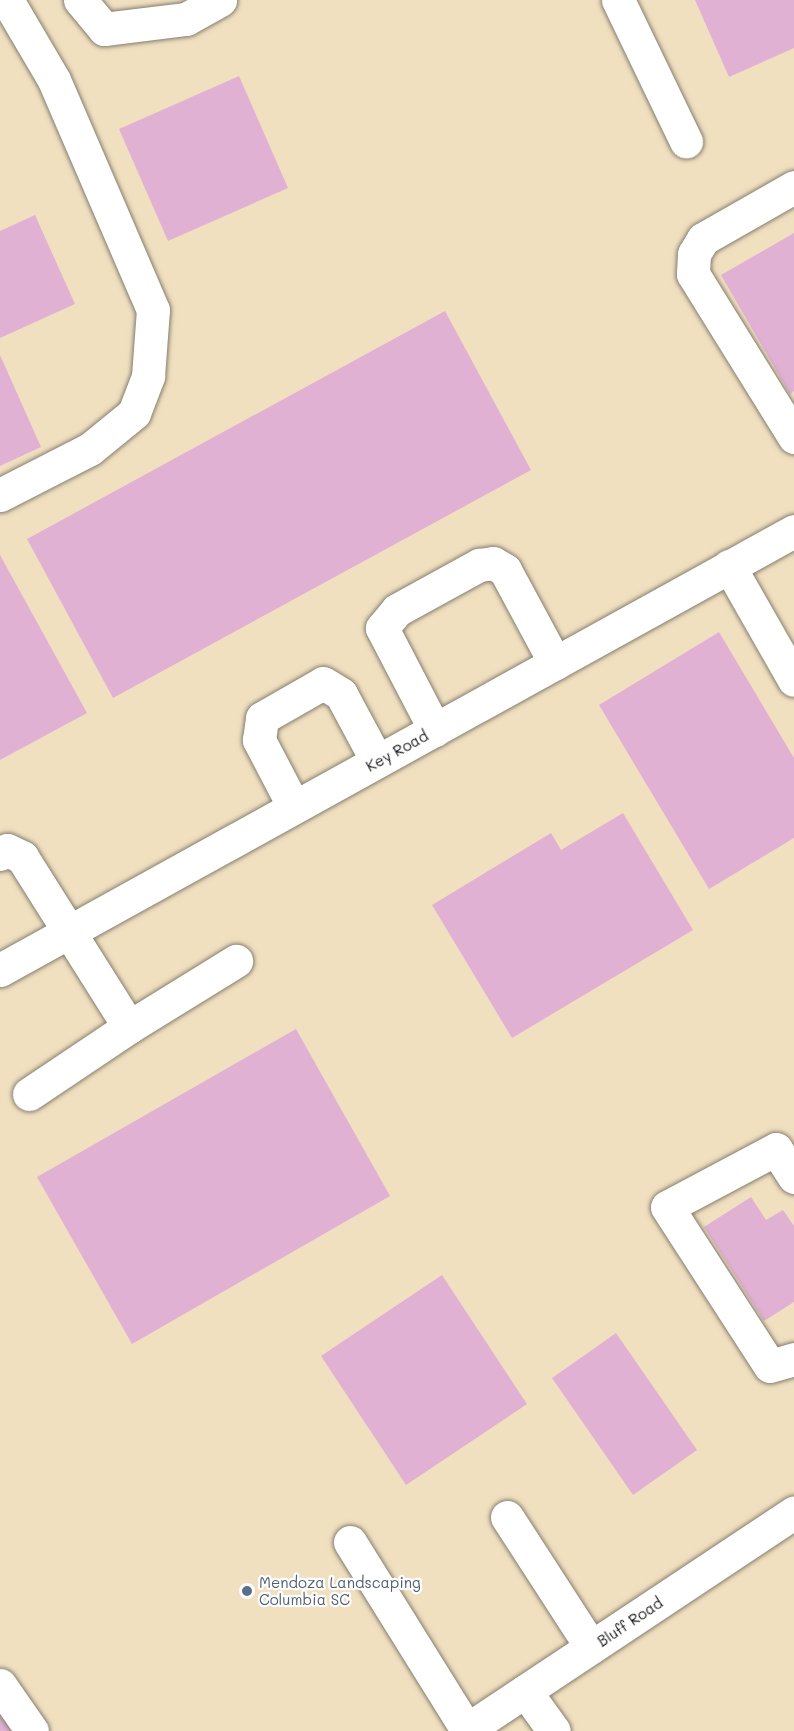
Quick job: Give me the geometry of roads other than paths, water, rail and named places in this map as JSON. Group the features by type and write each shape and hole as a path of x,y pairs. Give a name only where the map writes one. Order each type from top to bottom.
{"street":[{"path":"0,495 90,449 134,413 148,376 153,310 54,80 7,0"},
{"path":"80,0 104,29 186,19 220,0"},
{"path":"618,0 686,141"},
{"path":"794,187 703,239 694,254 693,274 794,437"},
{"name":"Key Road","path":"0,970 794,531"},
{"path":"435,730 382,628 397,610 468,571 493,563 505,570 555,663"},
{"path":"729,566 794,680"},
{"path":"294,807 259,740 262,718 323,683 341,694 377,761"},
{"path":"0,854 7,850 22,857 129,1027"},
{"path":"29,1094 129,1027 236,961"},
{"path":"794,1177 777,1149 667,1207 770,1366 794,1359"},
{"name":"Bluff Road","path":"466,1731 794,1512"},
{"path":"507,1517 591,1647"},
{"path":"350,1542 466,1731"},
{"path":"0,1685 32,1731"},
{"path":"525,1691 554,1731"}],"place":[{"name":"Mendoza Landscaping Columbia SC","path":"247,1591"}]}
